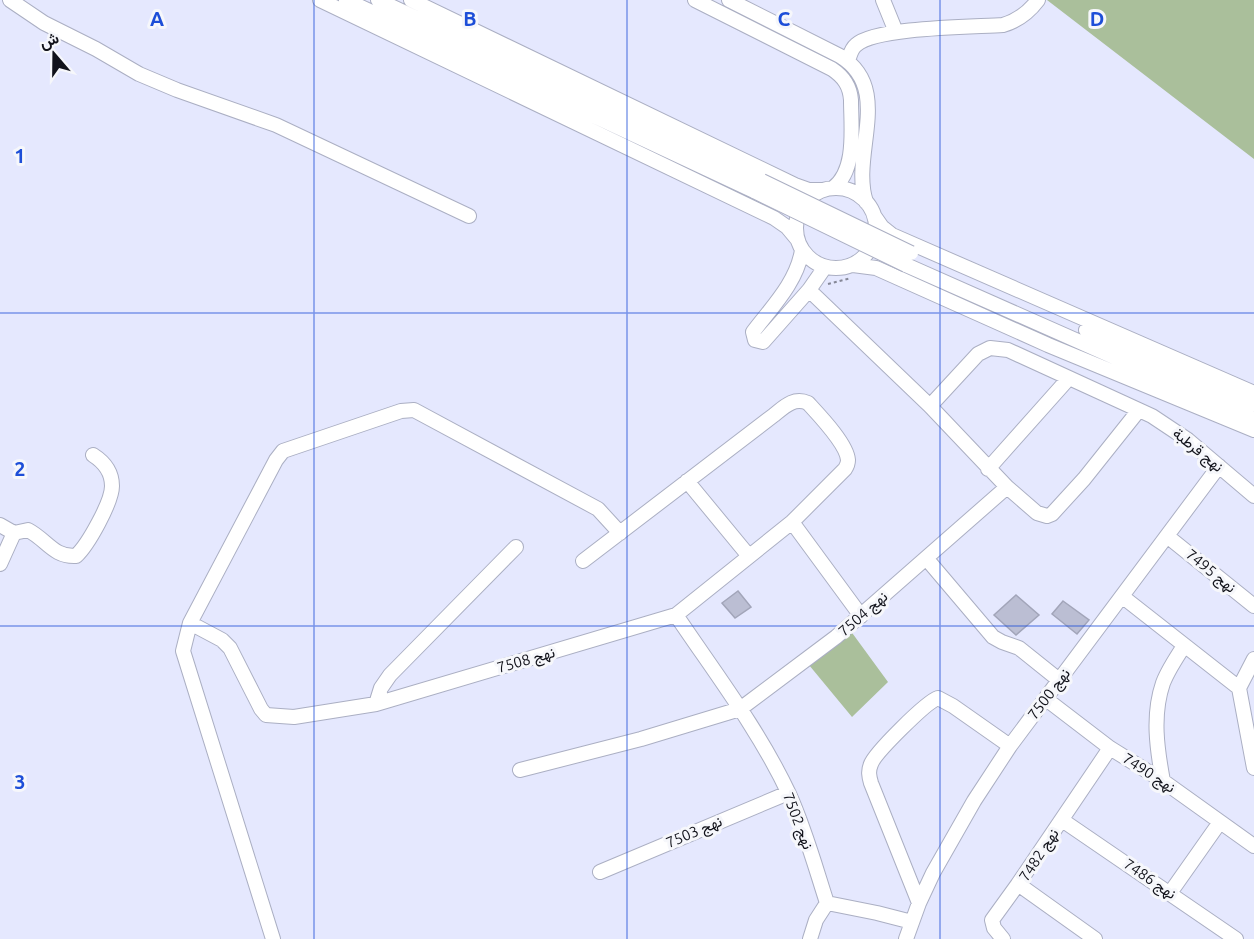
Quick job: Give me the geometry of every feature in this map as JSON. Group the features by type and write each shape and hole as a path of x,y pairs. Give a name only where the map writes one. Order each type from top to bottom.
{"street":[{"path":"10,0 44,23 139,74 276,125 469,216"},
{"path":"320,0 581,123 774,218 787,227 812,261 825,267 839,269 853,265 865,256 873,245 876,231 875,217"},
{"path":"346,0 759,186"},
{"path":"378,0 909,259 1254,419"},
{"path":"411,0 795,185 809,190 848,190 866,202"},
{"path":"695,0 832,69 844,79 852,99 849,160 844,176 828,189 811,196 799,212 795,226 799,244 799,263 790,283 753,332 755,340 763,342 809,290 825,267"},
{"path":"729,0 848,61 860,74 867,91 863,181 866,202 882,227 892,235 1254,393"},
{"path":"883,0 896,32"},
{"path":"848,61 851,49 858,43 896,32 1003,25 1023,15 1038,0"},
{"path":"909,259 1254,404"},
{"path":"853,265 876,268 1048,345 1254,430"},
{"path":"809,290 930,406 988,469 1037,513 1047,516 1052,514 1084,479 1139,410"},
{"name":"نهج قرطبة","path":"930,406 970,361 984,349 1008,350 1139,410 1188,440 1254,496"},
{"path":"988,469 1069,378"},
{"path":"583,561 786,405 795,401 808,403 839,442 848,462 837,478 792,522 676,615"},
{"path":"273,939 183,651 190,623 276,460 283,451 401,411 414,410 598,508 620,533"},
{"path":"0,525 14,533 32,532 58,553 66,557 76,556 84,549 105,508 112,486 103,461 93,455"},
{"name":"نهج 7500","path":"906,939 919,903 947,846 1010,746 1219,466"},
{"path":"687,481 748,555"},
{"name":"نهج 7504","path":"520,770 641,739 740,709 861,616 1007,487"},
{"path":"792,522 861,616"},
{"path":"0,564 14,533"},
{"name":"نهج 7495","path":"1167,536 1254,606"},
{"path":"376,704 381,688 390,675 516,547"},
{"path":"926,558 993,637 1019,648 1059,680"},
{"path":"1123,597 1239,688"},
{"name":"نهج 7508","path":"190,623 222,640 231,648 266,715 294,717 376,704 676,615"},
{"name":"نهج 7502","path":"676,615 740,709 788,793 804,831 827,903"},
{"path":"1163,781 1157,745 1158,706 1162,685 1168,671 1184,646"},
{"path":"1254,659 1239,688 1254,768"},
{"path":"919,903 871,783 869,772 873,759 926,705 938,698 1010,746"},
{"name":"نهج 7490","path":"1046,699 1110,748 1163,781 1254,846"},
{"name":"نهج 7482","path":"1095,939 1018,884 1110,748"},
{"name":"نهج 7503","path":"600,872 788,793"},
{"name":"نهج 7486","path":"1062,820 1236,939"},
{"path":"1170,893 1220,822"},
{"path":"1003,939 994,928 992,920 1018,884"},
{"path":"810,939 816,920 827,903 912,922"}],"green space":[{"path":"1047,0 1254,0 1254,159"},
{"path":"850,630 888,682 852,717 809,665"}],"building":[{"path":"738,591 751,607 735,618 722,603"},
{"path":"1016,595 1039,615 1016,635 994,615"},
{"path":"1063,601 1089,620 1077,634 1052,614"}]}
